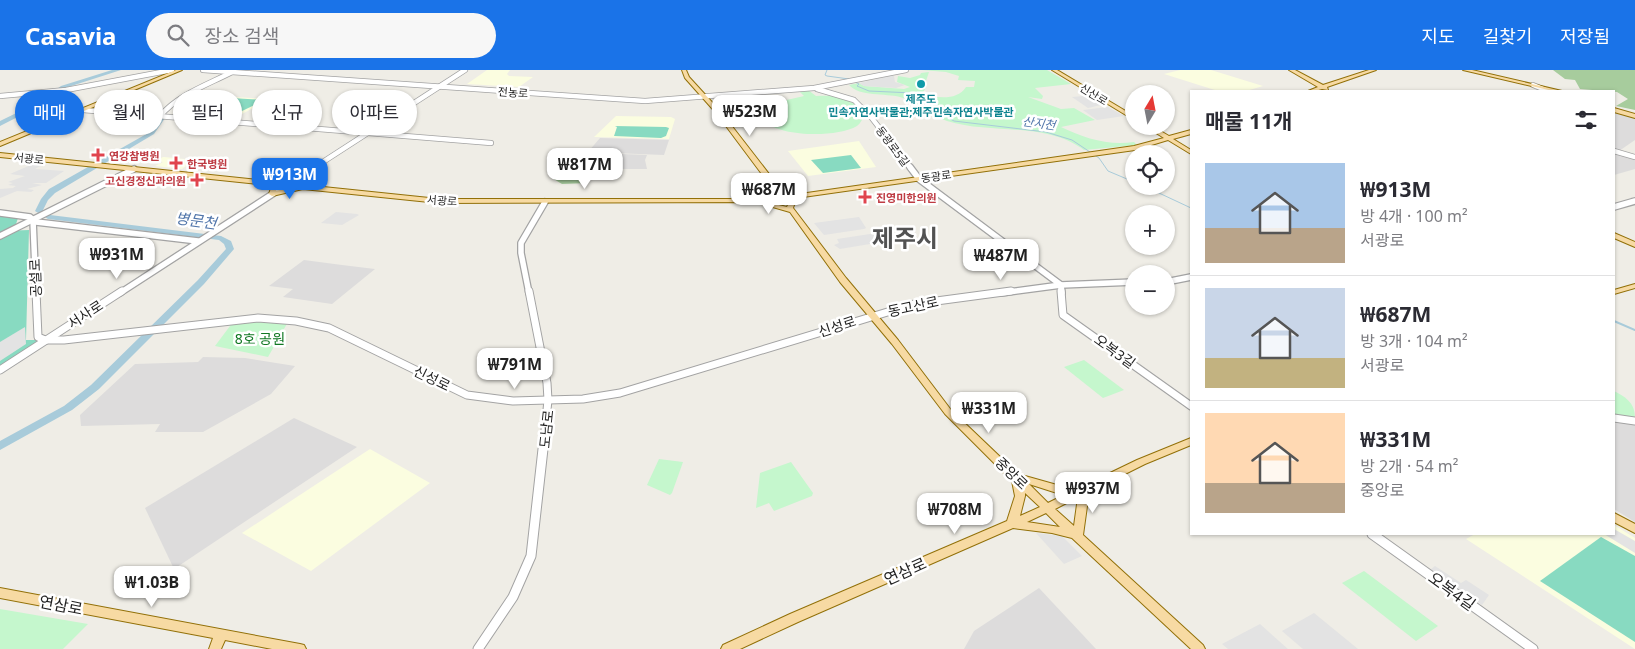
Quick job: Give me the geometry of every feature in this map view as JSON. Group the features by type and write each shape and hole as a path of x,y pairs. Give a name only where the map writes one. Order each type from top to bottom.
{"main road":[{"path":"84,110 180,70"},
{"name":"중앙로","path":"684,70 843,280 948,412 1200,649"},
{"name":"신산로","path":"1054,70 1125,113"},
{"path":"1291,70 1328,90"},
{"path":"1314,90 1374,70"},
{"path":"1465,70 1555,90"},
{"path":"1615,110 1635,116"},
{"path":"1152,145 1190,132"},
{"path":"0,144 22,135"},
{"path":"1163,135 1190,151"},
{"path":"1152,145 1173,144 1184,148"},
{"name":"동광로","path":"781,199 1125,149"},
{"name":"서광로","path":"0,155 438,201 752,201 781,199"},
{"path":"272,194 274,188 270,182 301,175"},
{"path":"272,194 302,187 298,180 301,175"},
{"path":"752,201 776,191 796,195 811,194"},
{"path":"752,201 791,210 797,199 811,194"},
{"path":"1615,235 1635,245"},
{"path":"1615,292 1635,286"},
{"name":"연삼로","path":"727,649 1048,508 1141,462 1190,441"},
{"path":"1017,477 1050,488 1084,491 1078,535 1052,529 1012,524 1020,496 1017,477"},
{"path":"1615,518 1635,529"},
{"name":"연삼로","path":"0,594 300,649"},
{"path":"215,649 221,635"}],"street":[{"path":"0,96 66,90 172,70"},
{"name":"전농로","path":"203,70 238,71 628,101 705,98 814,88"},
{"path":"417,101 465,70"},
{"path":"814,88 906,70"},
{"path":"163,112 167,106 177,100 238,71"},
{"path":"168,117 172,109 182,101 238,71"},
{"path":"1533,85 1546,90"},
{"name":"동광로5길","path":"814,88 854,100 871,117 919,178 1061,285"},
{"path":"163,116 332,130"},
{"path":"272,194 363,135"},
{"path":"391,135 491,143"},
{"path":"1615,151 1635,157"},
{"path":"0,236 134,169"},
{"name":"서사로","path":"0,370 272,194"},
{"path":"1615,207 1635,201"},
{"name":"도남로","path":"478,649 513,597 531,556 548,400 521,253 522,243 545,202"},
{"path":"0,213 30,216 36,222 200,240"},
{"name":"공설로","path":"33,220 38,337 45,340"},
{"path":"1175,280 1190,277"},
{"name":"동고산로","path":"872,315 923,302 1061,285 1125,282"},
{"name":"오복3길","path":"1061,285 1063,315 1190,405"},
{"name":"신성로","path":"45,340 64,340 258,318 281,319 312,324 336,332 466,395 514,401 583,399 620,393 872,315"},
{"path":"1615,419 1635,421"},
{"name":"오복4길","path":"1373,535 1532,649"}],"shaded area":[{"path":"487,70 510,70 507,74 509,76 533,77 519,87 467,84"},
{"path":"1180,70 1211,70 1263,86 1249,90 1215,90 1164,74"},
{"path":"894,76 895,82 905,85 896,88 864,86 859,83"},
{"path":"1085,93 1105,104 1088,108 1072,97 1083,96 1081,94"},
{"path":"242,97 252,98 252,109 242,114"},
{"path":"1108,107 1124,116 1097,120 1083,110"},
{"path":"1615,113 1635,118 1635,140 1619,151 1615,149"},
{"path":"616,116 671,117 675,119 669,139 594,137"},
{"path":"600,138 669,140 664,155 588,152"},
{"path":"859,141 876,167 808,176 788,151"},
{"path":"1615,151 1635,158 1635,169 1615,175"},
{"path":"622,154 647,155 645,160 647,169 599,169 606,158 620,158"},
{"name":"한국병원","path":"163,157 195,160 182,169 155,166 163,162 155,161"},
{"path":"33,164 42,165 35,169 64,171 46,183 32,183 42,185 27,189 34,190 31,192 17,191 0,198 0,189 13,188 16,186 8,185 13,183 8,182 25,176 10,174"},
{"path":"336,212 359,215 342,225 321,223"},
{"path":"859,217 866,228 824,235 814,223"},
{"path":"870,234 878,236 880,240 874,242 876,243 840,249 834,245 839,243 837,239"},
{"path":"304,260 375,269 332,304 283,297 293,289 269,286"},
{"path":"25,327 26,344 0,361 0,342"},
{"path":"203,357 245,358 295,366 271,394 203,432 155,432 160,424 81,426 80,415 135,364 198,362"},
{"path":"294,418 357,447 174,569 145,508"},
{"path":"1620,421 1635,423 1635,522 1615,510 1615,424"},
{"path":"370,449 430,483 311,571 242,533"},
{"path":"1615,526 1635,538 1635,649 1466,539 1473,535 1615,535"},
{"path":"1615,530 1635,541 1635,553 1606,535 1615,535"},
{"path":"1036,533 1062,536 1082,556 1064,564"},
{"path":"1435,566 1461,583 1466,580 1489,595 1482,605 1430,570"},
{"path":"1039,588 1096,649 964,649 974,631"},
{"path":"1314,613 1358,649 1303,649 1282,631"},
{"path":"1260,624 1288,649 1228,649 1222,644"}],"green space":[{"path":"922,70 1047,70 1071,84 1035,88 1043,96 1042,99 1028,97 1061,109 1074,108 1095,120 1061,127 1078,135 1096,140 1115,143 1134,142 1137,145 1084,150 1069,141 1052,135 964,125 941,119 907,99 866,93 849,85 859,83 864,86 904,89 910,87 897,82 898,76 910,78 929,72 926,81 923,81 923,85 919,85 918,88 925,89 922,94 946,97 957,95 966,87 974,87 975,81 958,80 959,76 946,72"},
{"path":"1553,70 1635,70 1635,110 1616,106 1628,99 1615,92 1615,90 1580,89 1575,80 1565,79"},
{"path":"808,90 816,96 837,96 848,100 865,113 862,120 857,126 848,130 823,134 795,133 772,126 764,121 763,111 765,105 804,96 799,91"},
{"path":"242,99 252,99 252,106 242,111"},
{"path":"615,126 669,128 666,136 661,138 614,136 617,127"},
{"path":"851,155 861,168 823,173 811,160"},
{"path":"558,171 594,171 588,183 562,184 552,178"},
{"path":"0,216 18,218 16,224 4,231 29,230 26,340 45,340 0,370"},
{"name":"8호 공원","path":"260,320 288,322 268,357 215,346 233,322"},
{"path":"1084,360 1124,390 1103,398 1064,367"},
{"path":"1615,392 1632,405 1635,413 1635,419 1621,418 1615,415"},
{"path":"659,459 683,462 670,495 647,485"},
{"path":"791,462 813,493 812,496 774,511 769,503 756,508 760,473"},
{"path":"1601,537 1635,556 1635,642 1540,581"},
{"path":"1364,571 1438,626 1416,641 1342,583"},
{"path":"0,609 88,624 63,649 0,649"}],"waterway":[{"path":"0,124 43,102 63,87 118,70"},
{"name":"산지천","path":"827,70 825,75 827,76 849,79"},
{"name":"산지천","path":"855,82 859,84 857,86 869,91 913,93 930,108 954,121 1046,132 1072,140 1099,158 1108,171 1125,178"},
{"name":"병문천","path":"0,446 68,408 95,387 201,282 230,249 228,243 221,238 48,217 39,211 45,199 52,191 149,135"},
{"name":"산지천","path":"1163,195 1190,208"},
{"name":"산지천","path":"1615,321 1635,330"}],"place":[{"name":"제주도 민속자연사박물관;제주민속자연사박물관","path":"921,84"},
{"name":"연강참병원","path":"98,155"},
{"name":"한국병원","path":"176,163"},
{"name":"고신경정신과의원","path":"197,180"},
{"name":"진영미한의원","path":"865,197"}],"district":[{"name":"제주시","path":"905,237"}]}
